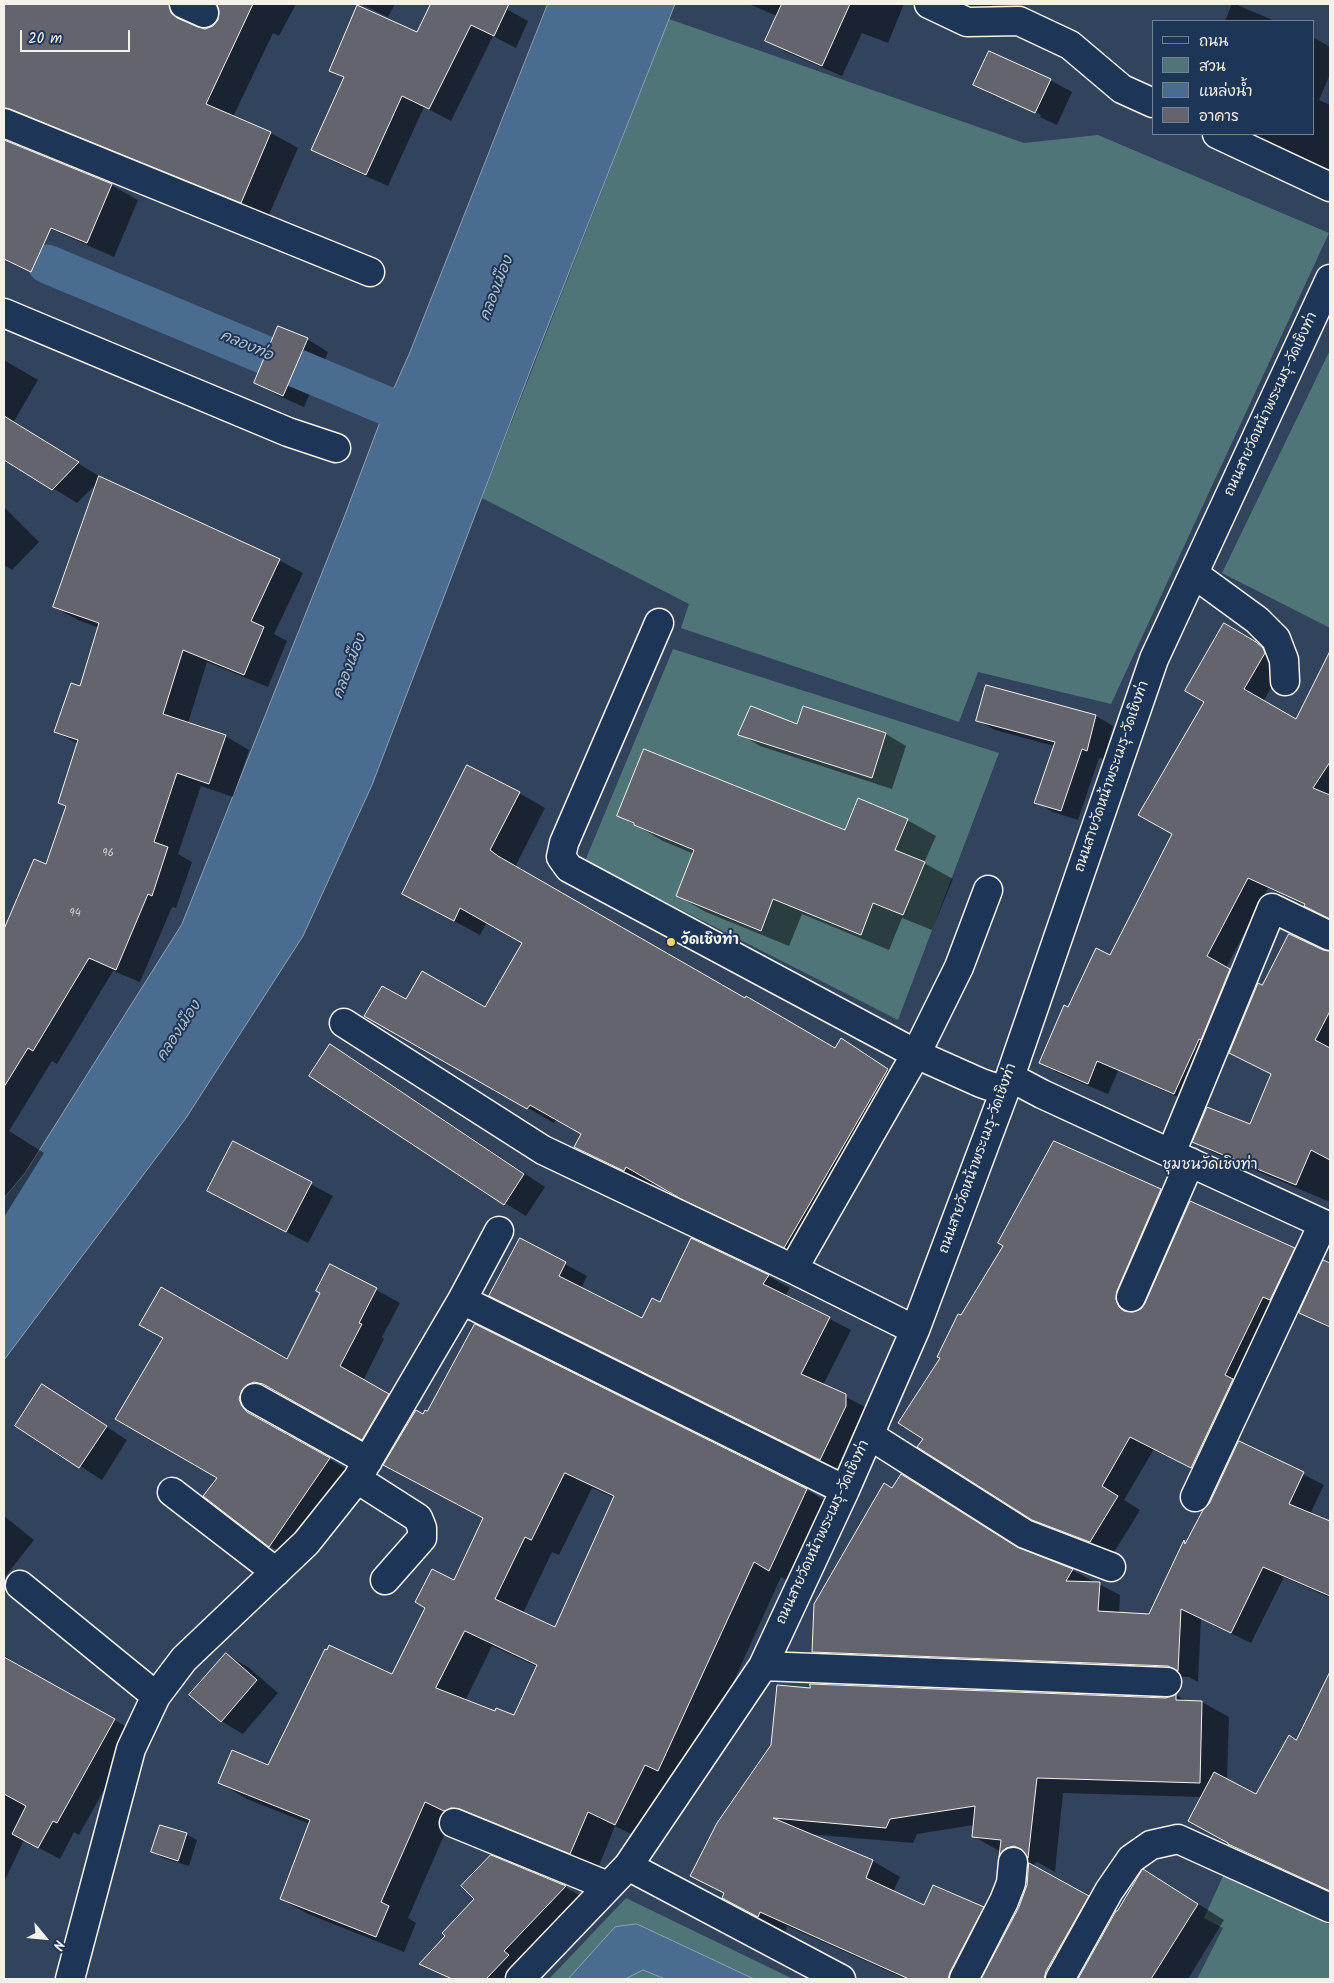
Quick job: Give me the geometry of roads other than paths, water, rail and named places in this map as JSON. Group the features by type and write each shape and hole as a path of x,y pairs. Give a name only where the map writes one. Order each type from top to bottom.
{"street":[{"path":"929,4 968,22 1019,22 1070,45 1122,89 1152,104"},
{"path":"4,123 370,272"},
{"path":"1220,135 1330,187"},
{"name":"ถนนสายวัดหน้าพระเมรุ-วัดเชิงท่า","path":"520,1979 628,1866 763,1666 845,1490 915,1330 1007,1084 1154,659 1330,280"},
{"path":"4,313 288,432 336,448"},
{"path":"1194,574 1257,620 1276,639 1284,660 1285,681"},
{"path":"659,623 564,843 561,858 569,868 916,1054 981,1083 1007,1084 1042,1094 1327,1225 1195,1497"},
{"path":"793,1269 916,1054 959,967 988,890"},
{"path":"1131,1297 1272,908 1330,936"},
{"path":"344,1024 543,1150 793,1269 915,1330"},
{"path":"70,1979 131,1749 156,1696 184,1659 306,1543 362,1470 462,1300 499,1231"},
{"path":"462,1300 845,1490"},
{"path":"255,1398 362,1470 418,1518 422,1528 422,1538 385,1580"},
{"path":"869,1435 1025,1534 1111,1567"},
{"path":"172,1492 276,1572"},
{"path":"20,1585 156,1696"},
{"path":"763,1666 1167,1682"},
{"path":"454,1823 608,1886"},
{"path":"1060,1979 1120,1876 1131,1860 1151,1845 1178,1839 1330,1908"},
{"path":"964,1979 1004,1901 1011,1883 1013,1862"},
{"path":"628,1866 841,1979"}],"water":[{"name":"คลองเมือง","path":"548,4 675,4 532,366 372,785 303,936 186,1118 4,1360 4,1198 25,1173 182,924 343,520 386,406 410,352"},
{"path":"637,1924 754,1979 665,1979 643,1970 625,1979 568,1979 615,1927"}],"waterway":[{"name":"คลองท่อ","path":"47,264 435,426"}],"place":[{"name":"วัดเชิงท่า","path":"671,942"}],"district":[{"name":"ชุมชนวัดเชิงท่า","path":"1210,1166"}]}
